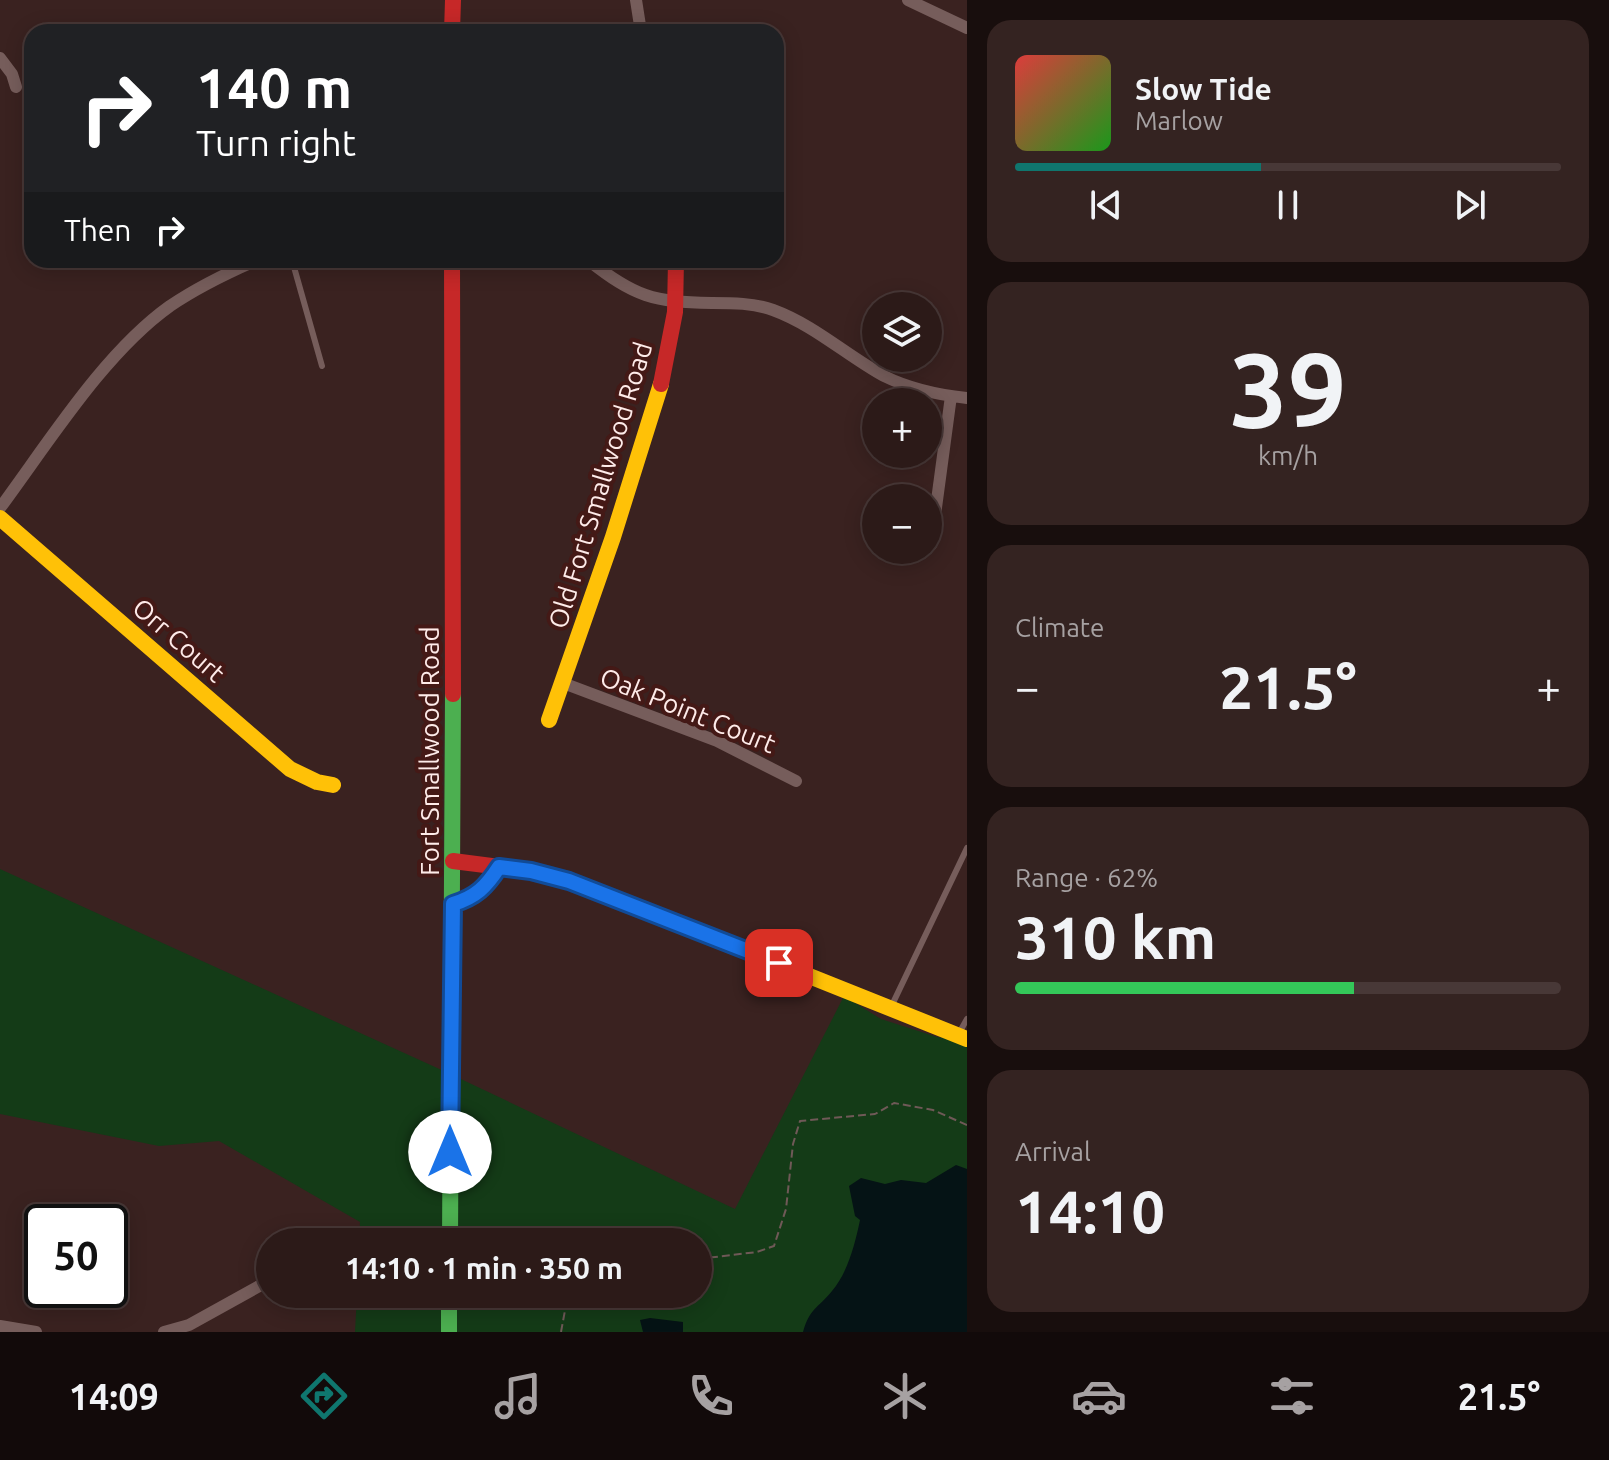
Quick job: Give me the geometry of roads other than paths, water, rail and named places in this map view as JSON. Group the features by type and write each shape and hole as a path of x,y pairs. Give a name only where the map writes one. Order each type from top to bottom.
{"street":[{"path":"452,24 453,0"},
{"path":"636,0 640,24"},
{"path":"908,0 967,28"},
{"path":"0,58 12,74 16,87"},
{"path":"0,508 104,369 143,328 196,289 240,268"},
{"name":"Fort Smallwood Road","path":"450,1228 452,268"},
{"path":"599,268 631,291 676,302 751,305 771,310 802,323 884,375 920,390 967,398"},
{"name":"Old Fort Smallwood Road","path":"549,720 648,427 667,355 676,302 676,268"},
{"path":"939,484 951,396"},
{"name":"Orr Court","path":"0,518 290,769 317,782 333,785"},
{"name":"Oak Point Court","path":"563,683 717,741 796,781"},
{"path":"453,861 531,871 569,881 963,1037"},
{"path":"164,1332 189,1325 256,1288"},
{"path":"449,1308 449,1332"},
{"path":"0,1326 36,1332"}],"lane":[{"path":"294,268 322,366"},
{"path":"890,1009 967,848"},
{"path":"453,904 479,893 499,867"},
{"path":"963,1037 967,1019"}]}
